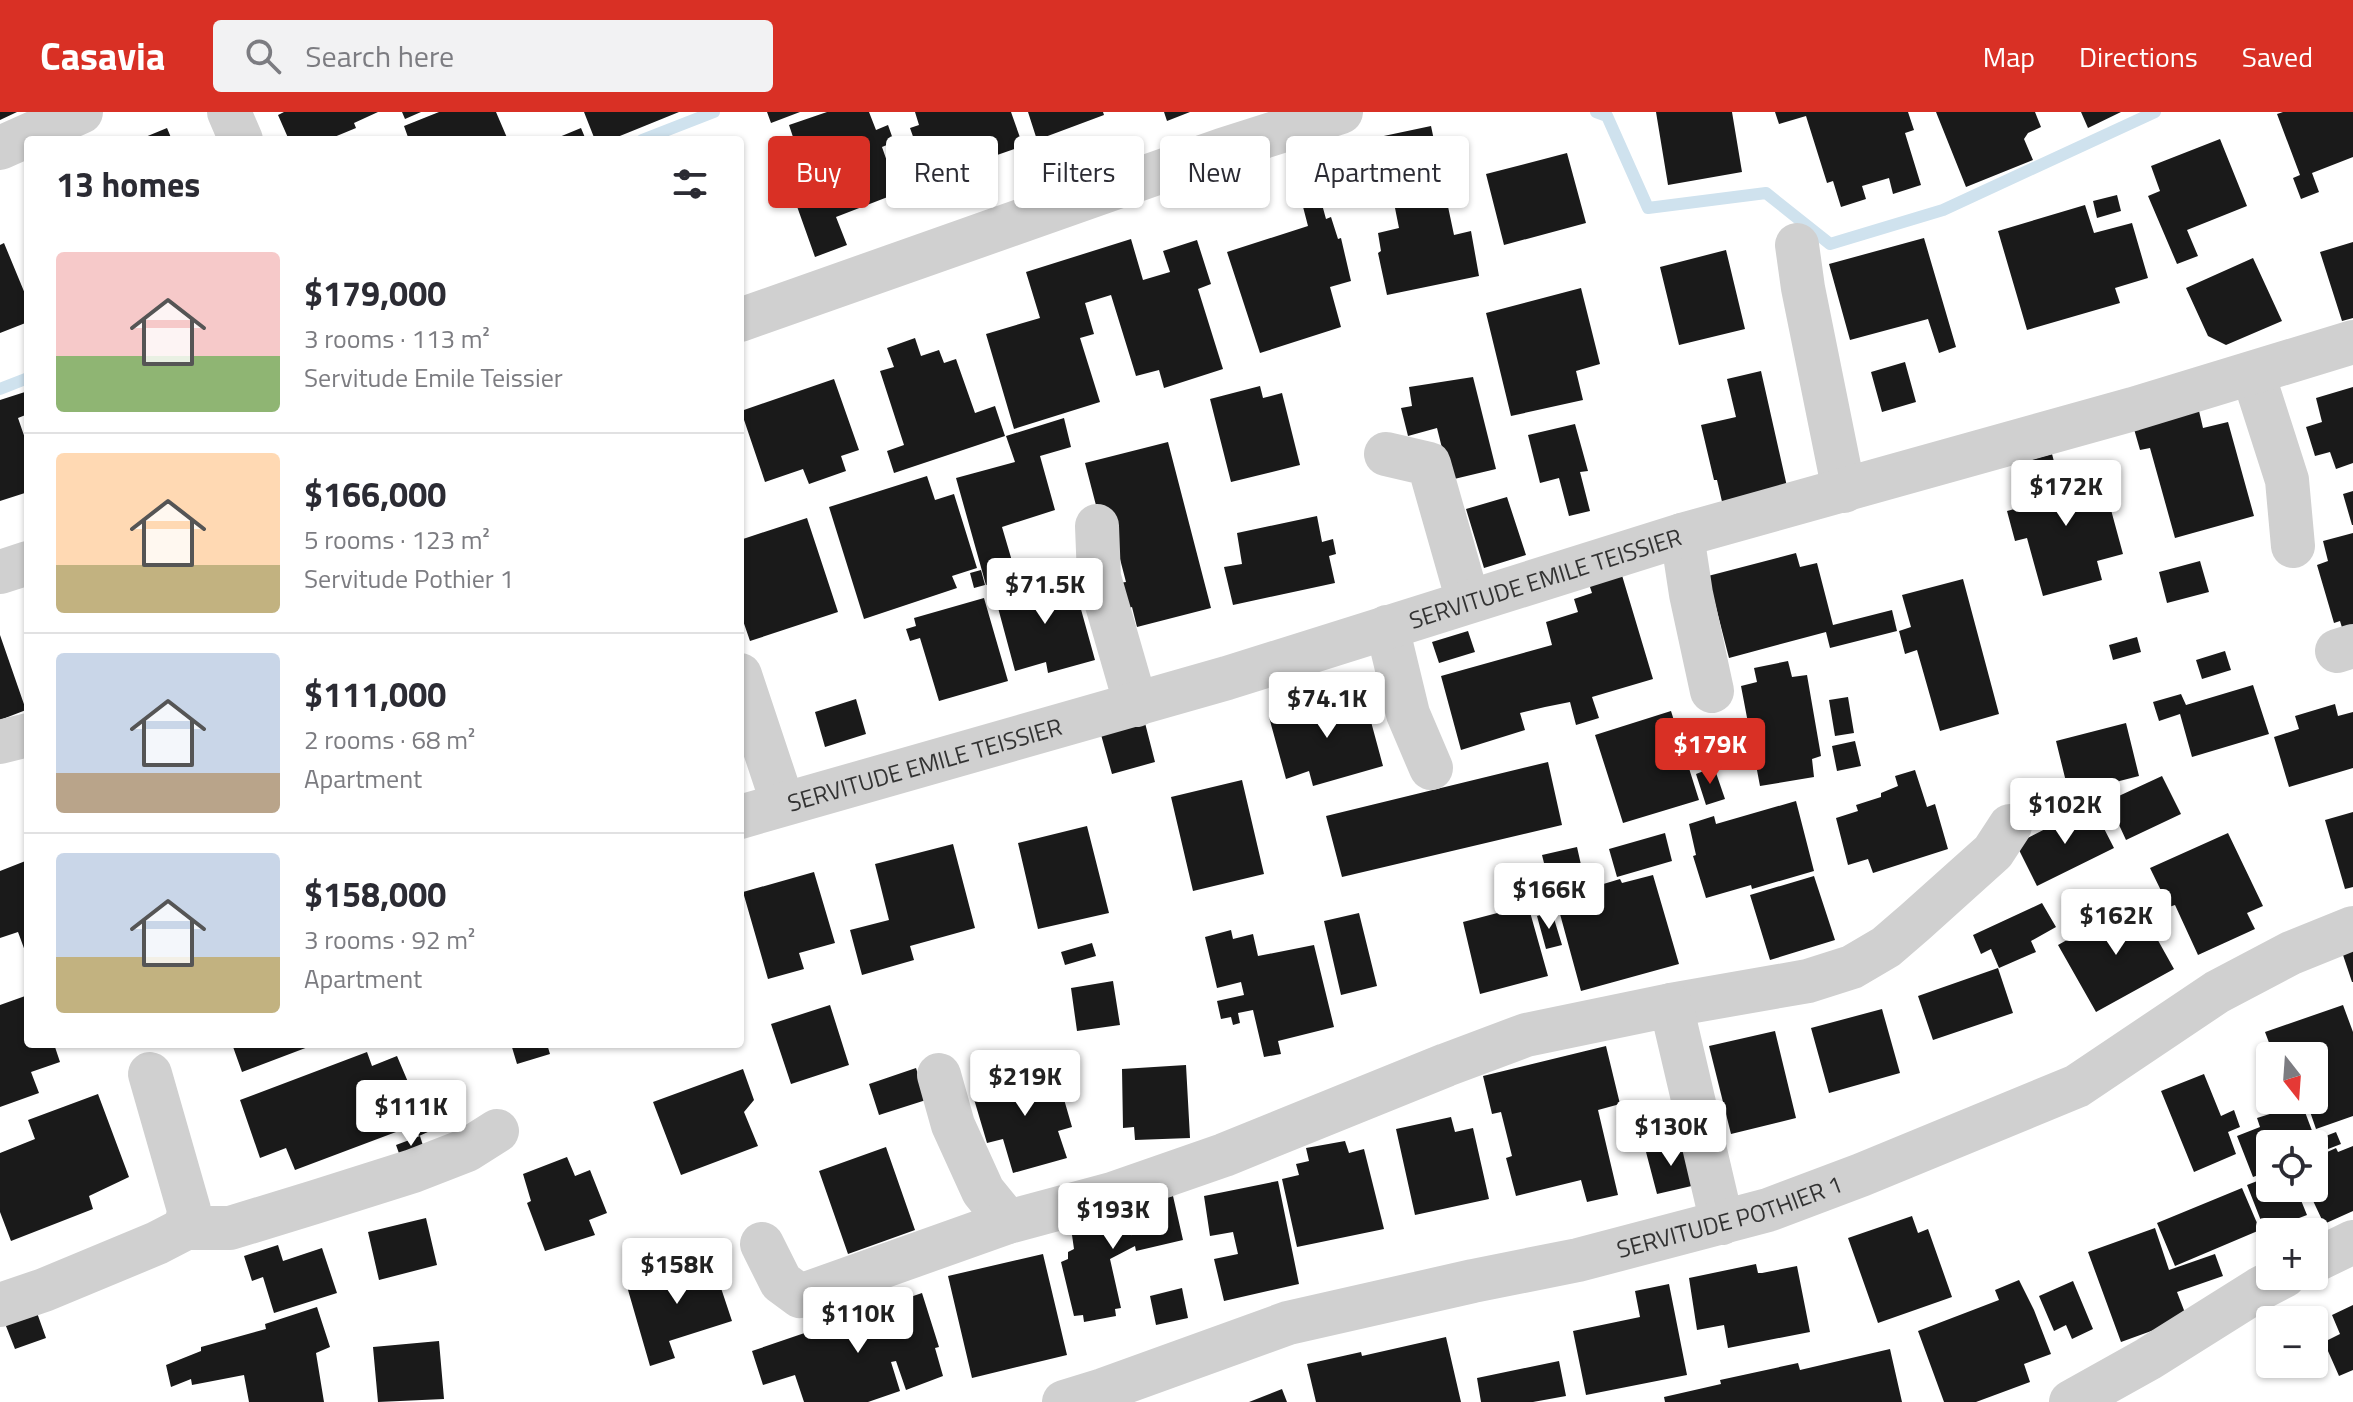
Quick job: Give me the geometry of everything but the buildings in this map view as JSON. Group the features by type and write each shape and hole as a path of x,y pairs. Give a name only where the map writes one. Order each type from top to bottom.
{"street":[{"path":"27,136 81,112"},
{"path":"229,112 239,136"},
{"path":"744,319 1222,150 1341,112"},
{"path":"0,148 24,137"},
{"path":"1797,245 1844,491"},
{"name":"SERVITUDE EMILE TEISSIER","path":"744,816 1136,705 1682,535 2253,374 2353,342"},
{"path":"2253,374 2299,520"},
{"path":"1386,454 1429,464 1468,601"},
{"path":"1097,526 1099,577 1136,705"},
{"path":"1682,535 1712,691"},
{"path":"0,572 24,564"},
{"path":"1387,627 1408,714 1431,768"},
{"path":"744,687 783,804"},
{"path":"0,742 24,736"},
{"path":"762,1244 781,1282 800,1296 1008,1222 1112,1194 1224,1155 1526,1035 1808,981 1852,967 1886,947 1949,892 1993,852 2010,826"},
{"name":"SERVITUDE POTHIER 1","path":"1064,1402 1288,1323 1578,1260 1768,1210 2077,1086 2217,992 2291,953 2353,928"},
{"path":"1671,1005 1722,1223"},
{"path":"150,1074 189,1210 186,1228"},
{"path":"939,1075 953,1125 983,1191 1008,1222"},
{"path":"0,1305 44,1290 186,1228 230,1228 343,1193 467,1150 497,1131"},
{"path":"2328,1254 2353,1242"},
{"path":"2071,1402 2148,1359 2258,1290"}],"waterway":[{"path":"652,136 714,112"},
{"path":"1596,112 1607,116 1648,208 1766,193 1830,244 1943,210 2155,112"},
{"path":"0,389 24,380"}]}
